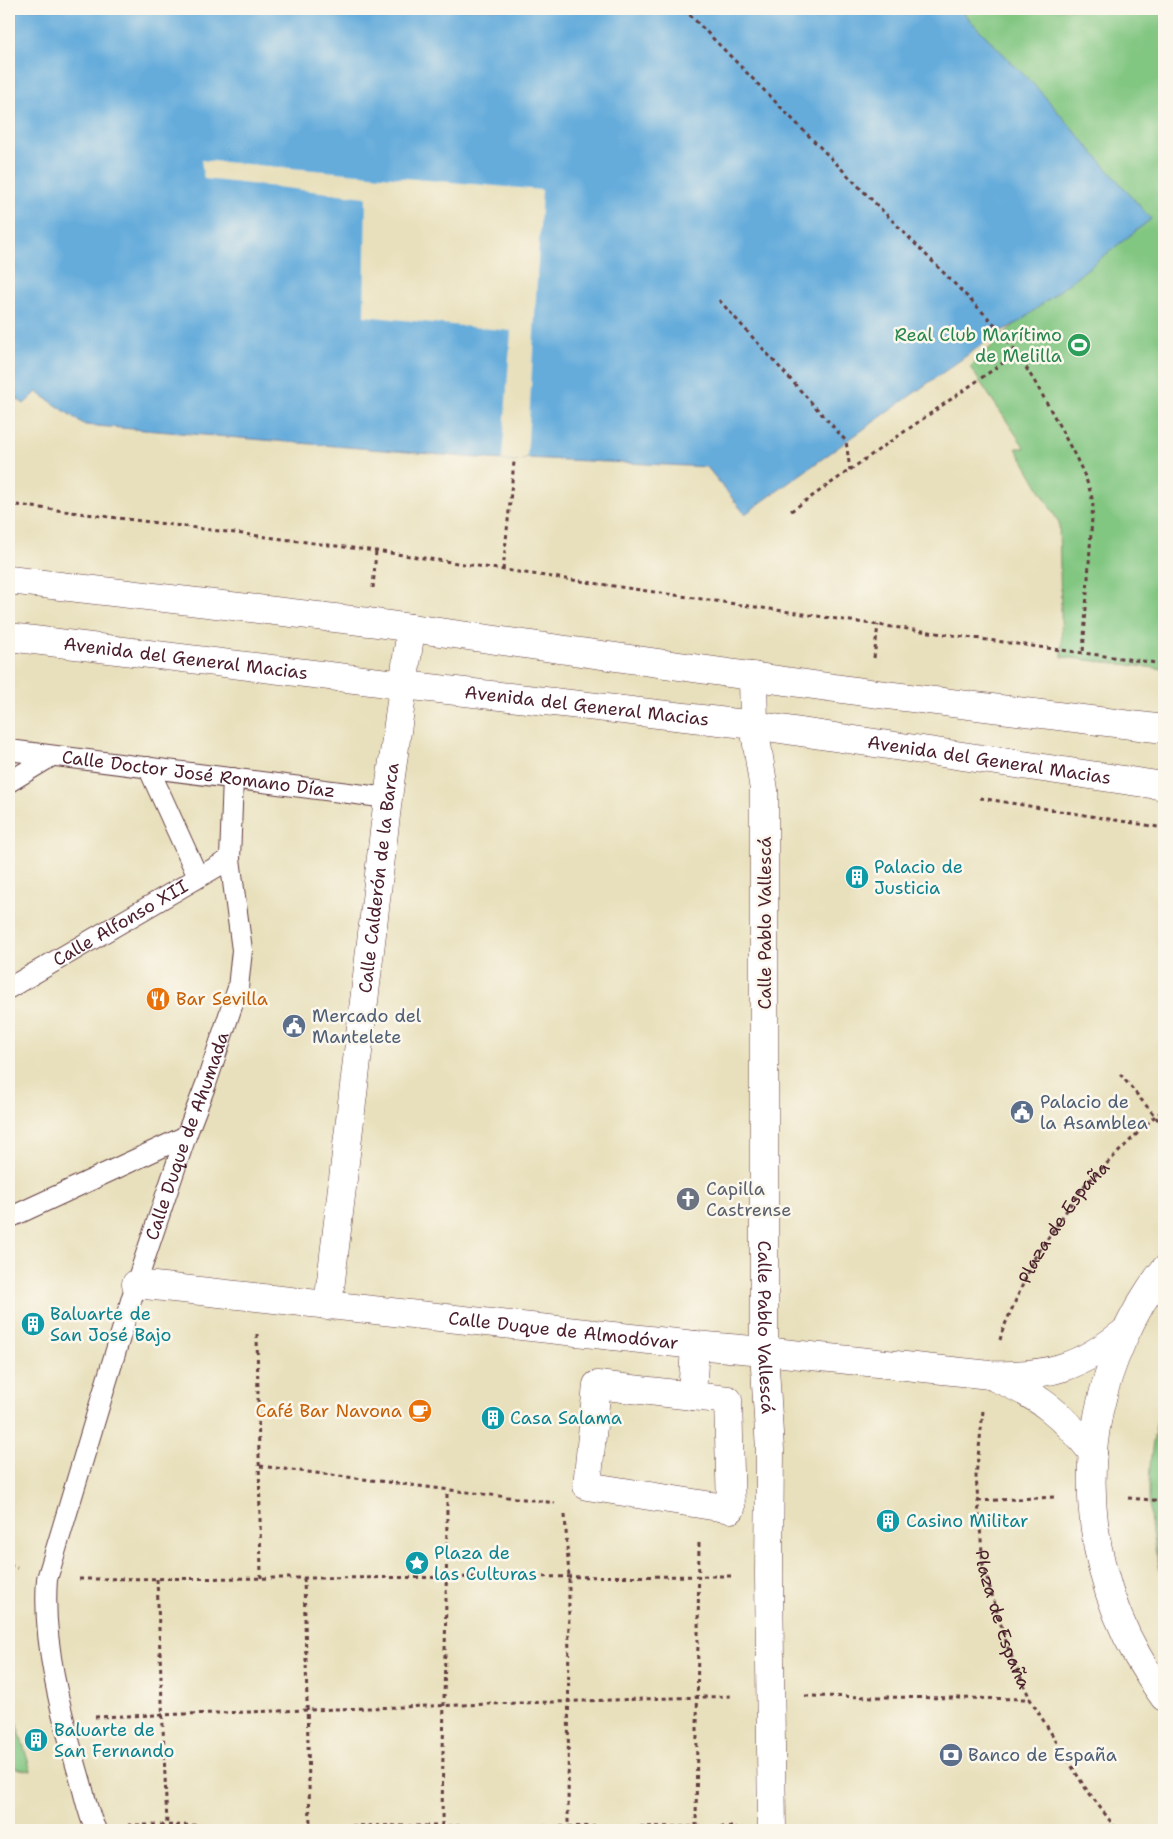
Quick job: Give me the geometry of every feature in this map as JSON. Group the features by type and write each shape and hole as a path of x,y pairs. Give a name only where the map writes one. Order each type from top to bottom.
{"street":[{"path":"9,580 411,628 870,693 1164,729"},
{"name":"Calle Calderón de la Barca","path":"328,1306 388,798 411,628"},
{"name":"Avenida del General Macias","path":"9,637 754,725 1164,786"},
{"name":"Calle Pablo Vallescá","path":"753,676 754,725 764,790 764,1351 770,1450 769,1576 772,1829"},
{"path":"1164,1270 1142,1301 1114,1359 1097,1421 1091,1474 1094,1528 1108,1591 1134,1652 1164,1697"},
{"name":"Calle Duque de Almodóvar","path":"136,1284 695,1346 764,1351 990,1375 1020,1376 1050,1371 1078,1362 1104,1348 1127,1330"},
{"path":"692,1396 695,1346"},
{"name":"Calle Duque de Almodóvar","path":"990,1375 1020,1388 1048,1406 1073,1428 1093,1453"},
{"path":"597,1385 692,1396 728,1400 731,1509 588,1486 597,1385"}],"lane":[{"name":"Calle Doctor José Romano Díaz","path":"9,750 388,798"},
{"path":"9,782 52,756"},
{"path":"148,767 198,877"},
{"name":"Calle Duque de Ahumada","path":"94,1828 62,1718 50,1643 46,1600 47,1579 136,1284 238,988 242,950 230,859 233,778"},
{"name":"Calle Alfonso XII","path":"9,988 230,859"},
{"path":"9,1218 186,1136"}],"path":[{"path":"684,9 1001,331 1037,384 1084,471 1090,486 1093,503 1084,653"},
{"path":"719,300 846,442 850,470"},
{"path":"791,511 1017,353"},
{"path":"503,570 514,462"},
{"path":"9,504 376,551 878,625 1164,664"},
{"path":"978,797 1164,828"},
{"path":"1120,1074 1164,1127"},
{"name":"Plaza de España","path":"1117,1830 1084,1786 1030,1699 1008,1648 983,1565 976,1476 984,1402 990,1375 1003,1329 1035,1257 1082,1188 1155,1116 1164,1110"},
{"path":"256,1298 261,1578"},
{"path":"260,1466 565,1504"},
{"path":"442,1826 447,1490"},
{"path":"565,1513 569,1577 568,1826"},
{"path":"696,1827 699,1539"},
{"path":"47,1579 769,1576"},
{"path":"157,1578 167,1825"},
{"path":"304,1578 310,1826"},
{"path":"62,1718 770,1695 1030,1699"},
{"path":"94,1828 167,1825 568,1826 772,1829"}],"green space":[{"name":"Real Club Marítimo de Melilla","path":"960,9 1164,9 1164,669 1062,657 1059,523 1016,448 1025,448 970,367 1016,323 1151,219"},
{"path":"1164,1392 1164,1582 1152,1534 1149,1487 1153,1440"},
{"path":"9,1696 31,1771 9,1767"}],"water":[{"path":"9,9 959,9 1039,90 1151,219 1022,320 1001,331 745,514 707,467 527,458 514,462 85,425 37,392 24,404 9,393"}],"pier":[{"path":"201,160 542,190 527,458 514,462 502,460 511,331 364,316 366,197 204,179"}],"place":[{"name":"Real Club Marítimo de Melilla","path":"1079,345"},
{"name":"Palacio de Justicia","path":"857,877"},
{"name":"Bar Sevilla","path":"158,999"},
{"name":"Mercado del Mantelete","path":"294,1026"},
{"name":"Palacio de la Asamblea","path":"1022,1112"},
{"name":"Capilla Castrense","path":"688,1199"},
{"name":"Baluarte de San José Bajo","path":"33,1324"},
{"name":"Café Bar Navona","path":"420,1411"},
{"name":"Casa Salama","path":"493,1418"},
{"name":"Casino Militar","path":"888,1521"},
{"name":"Plaza de las Culturas","path":"417,1563"},
{"name":"Baluarte de San Fernando","path":"36,1740"},
{"name":"Banco de España","path":"951,1755"}]}
